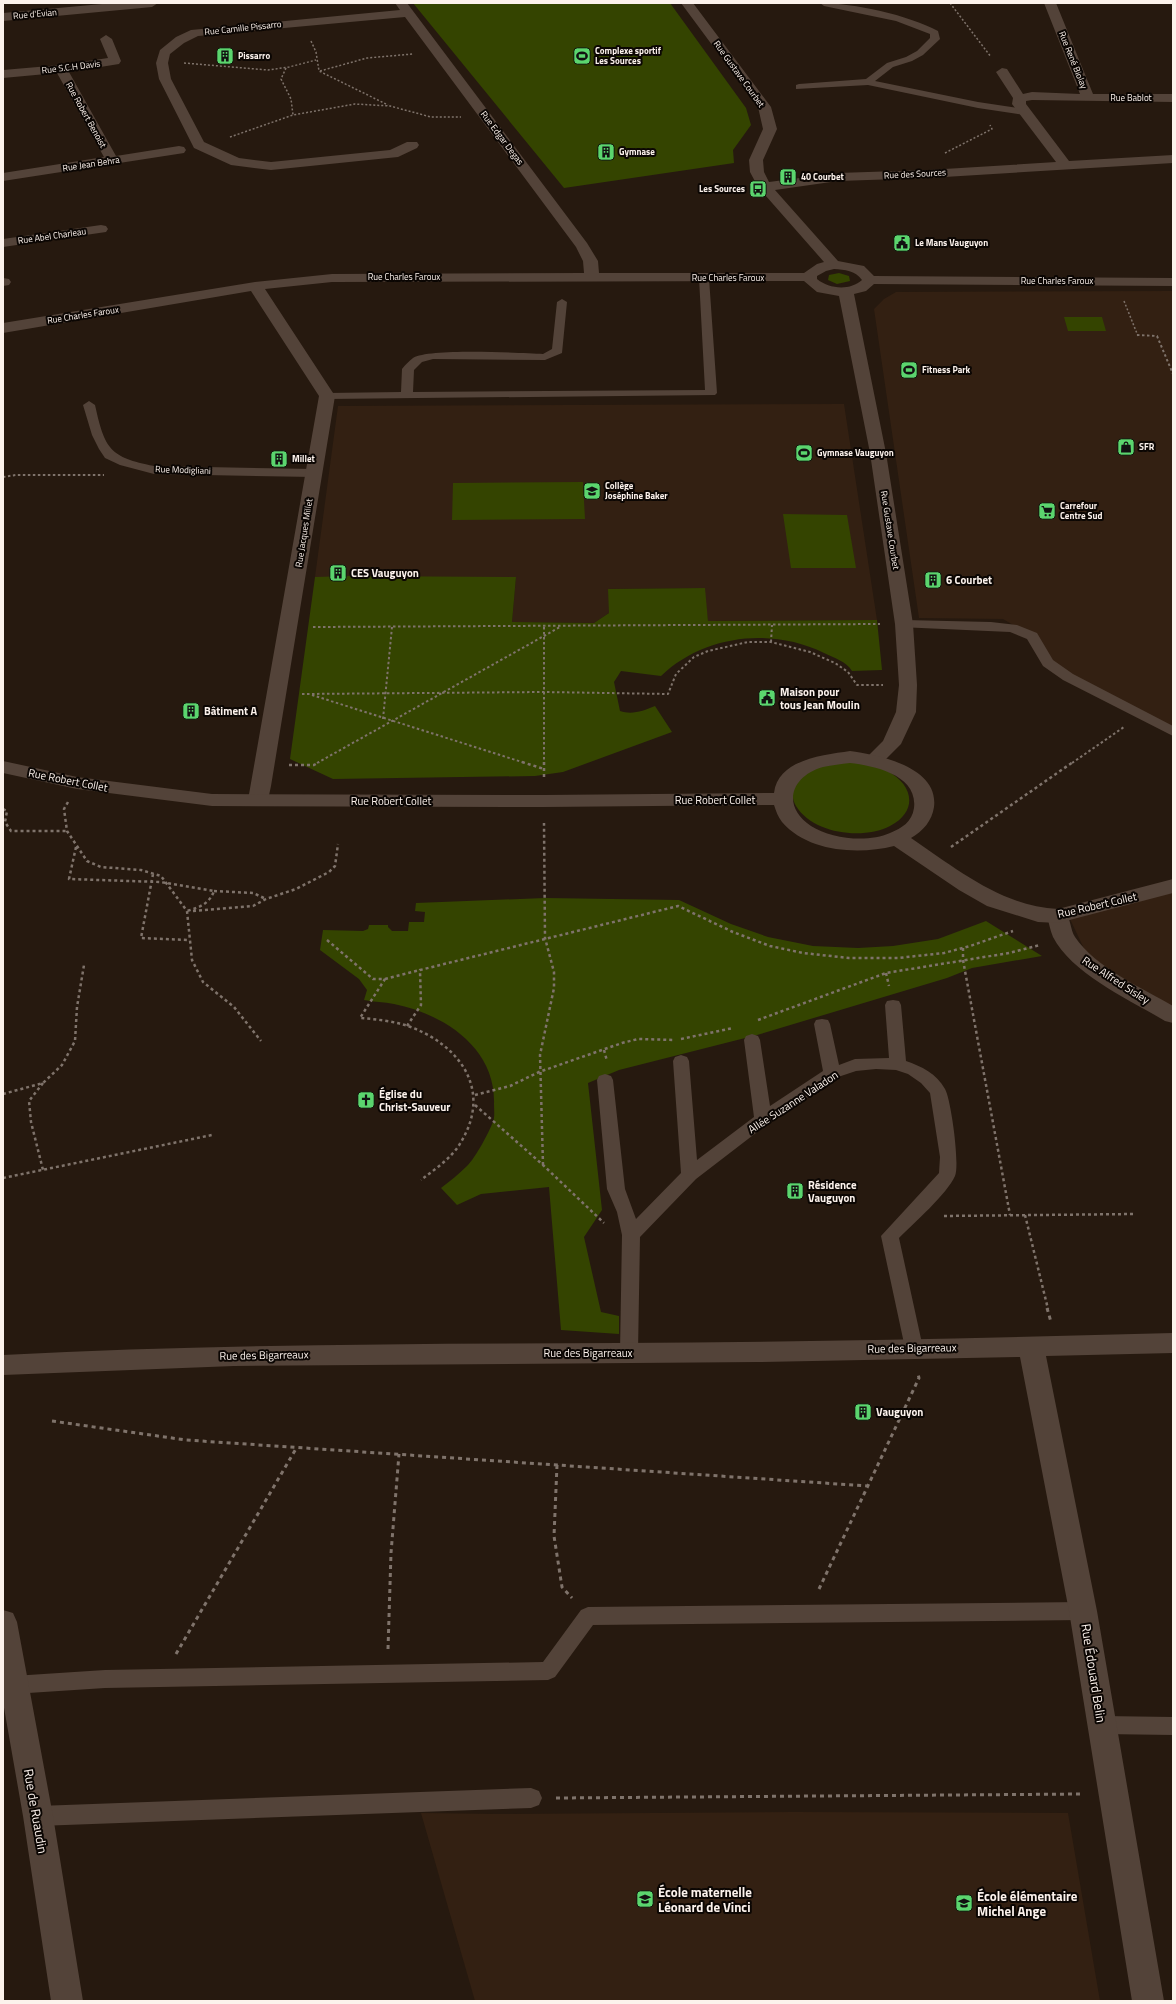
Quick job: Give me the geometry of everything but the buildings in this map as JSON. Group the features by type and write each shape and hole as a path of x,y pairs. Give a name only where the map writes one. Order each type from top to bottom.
{"street":[{"name":"Rue d'Evian","path":"3,17 113,5 152,3"},
{"name":"Rue Gustave Courbet","path":"687,3 764,107 770,129 756,160 758,172 765,187 834,265"},
{"name":"Rue René Biolay","path":"1020,98 1032,96 1088,98 1050,3"},
{"name":"Rue Camille Pissarro","path":"162,63 164,53 180,40 195,33 298,22 405,8"},
{"name":"Rue Edgar Degas","path":"405,8 582,246 590,258 593,268 591,277"},
{"name":"Rue S.C.H Davis","path":"3,74 61,69 115,61 106,39"},
{"path":"162,63 165,79 199,145 236,162 254,166 271,166 392,154 412,145"},
{"name":"Rue Robert Benoist","path":"61,69 112,160"},
{"path":"1002,72 1020,98 1019,104 1065,165"},
{"name":"Rue Bablot","path":"1088,98 1173,98"},
{"name":"Rue Jean Behra","path":"3,177 179,150"},
{"name":"Rue des Sources","path":"765,187 804,183 838,177 928,174 1173,159"},
{"name":"Rue Abel Charleau","path":"3,243 101,229"},
{"path":"834,265 857,268 866,274 869,280 862,287 845,291 822,288 814,285 810,277 814,270 834,265"},
{"name":"Rue Charles Faroux","path":"3,328 254,286 332,278 810,277"},
{"name":"Rue Charles Faroux","path":"869,280 1173,282"},
{"path":"254,286 327,396"},
{"name":"Rue Gustave Courbet","path":"845,291 848,299 878,453 904,624 908,685 906,712 891,744 874,760"},
{"name":"Rue Jacques Millet","path":"258,800 266,765 275,694 288,627 327,396"},
{"path":"850,757 874,760 889,765 906,774 918,785 924,797 925,806 922,818 915,826 897,838 864,844 845,844 819,838 799,827 783,808 781,799 782,789 790,777 800,768 814,762 831,758 850,757"},
{"name":"Rue Robert Collet","path":"3,767 77,783 212,800 544,801 781,799"},
{"name":"Rue Robert Collet","path":"897,838 966,885 994,901 1038,915 1058,916 1173,886"},
{"name":"Rue Alfred Sisley","path":"1058,916 1064,938 1074,952 1092,966 1173,1016"},
{"name":"Rue des Bigarreaux","path":"3,1365 127,1358 301,1354 629,1352 1173,1343"},
{"name":"Rue Édouard Belin","path":"1044,1346 1102,1725 1148,2001"},
{"name":"Rue de Ruaudin","path":"3,1622 8,1687 38,1816 67,2001"}],"lane":[{"path":"824,3 910,22 928,28 935,33 935,39 920,53 909,59 890,65 868,82"},
{"path":"798,87 868,82 978,105 1025,112"},
{"path":"327,396 711,393 704,278"},
{"path":"407,396 408,369 418,360 433,356 545,358 558,350 562,302"},
{"name":"Rue Modigliani","path":"89,405 93,426 105,447 114,458 134,466 154,470 314,473"},
{"path":"904,624 991,626 1012,628 1032,636 1048,663 1068,677 1173,732"},
{"path":"893,1005 898,1064"},
{"path":"822,1024 832,1073"},
{"path":"752,1040 763,1119"},
{"path":"681,1061 690,1175"},
{"name":"Allée Suzanne Valadon","path":"631,1235 690,1175 763,1119 832,1073 855,1065 876,1063 898,1064 914,1070 927,1079 938,1091 948,1157 947,1175 929,1197 890,1236 914,1348"},
{"path":"605,1080 616,1189 626,1212 631,1235 629,1352"},
{"path":"8,1687 105,1679 548,1671 588,1616 1084,1611"},
{"path":"1102,1725 1173,1726"},
{"path":"38,1816 531,1798"}],"path":[{"path":"950,3 1002,72"},
{"path":"298,22 317,49 316,60 319,71 390,106 430,117 485,117"},
{"path":"319,71 367,58 438,53"},
{"path":"162,63 204,63 262,70 286,68 316,60"},
{"path":"286,68 281,79 291,99 292,115"},
{"path":"199,145 292,115 355,104 390,106"},
{"path":"928,174 930,162 992,129 978,105"},
{"path":"1115,282 1138,336 1157,336 1173,374"},
{"path":"3,477 16,475 108,475"},
{"path":"288,627 544,627 904,624"},
{"path":"771,642 772,625"},
{"path":"266,765 314,765 560,626"},
{"path":"383,719 392,627"},
{"path":"543,1165 543,1114 540,1055 554,988 554,972 546,938 544,627"},
{"path":"275,694 544,692 668,694 676,674 694,657 708,651 748,642 771,642 792,646 826,658 848,672 857,684 908,685"},
{"path":"309,694 383,719 544,769"},
{"path":"931,861 1141,715"},
{"path":"77,783 64,809 67,831 76,847 87,861 101,867 141,870 161,876 187,911 192,960 204,982 234,1007 261,1041"},
{"path":"3,809 7,811 5,822 12,831 67,831"},
{"path":"187,911 253,906 266,899 296,889 329,872 335,866 338,844"},
{"path":"76,847 69,880 152,880 185,884 214,891 253,893 266,899"},
{"path":"153,874 141,938 189,940"},
{"path":"187,911 204,906 211,899 214,891"},
{"path":"327,940 373,979 384,979 678,906 747,937 782,949 832,956 878,957 931,954 964,948 1014,930"},
{"path":"755,1021 886,973 1009,953 1064,938"},
{"path":"964,948 963,960 1010,1215"},
{"path":"43,1170 31,1122 29,1101 43,1083 62,1065 75,1041 77,1007 84,965"},
{"path":"407,1026 421,1005 420,970"},
{"path":"384,979 360,1018 381,1020 407,1026 440,1042 453,1053 467,1072 475,1095 475,1105 469,1132 462,1144 450,1160 421,1180"},
{"path":"475,1095 510,1086 540,1072 638,1039 675,1040 736,1028"},
{"path":"3,1094 43,1083"},
{"path":"475,1105 543,1165 608,1227 631,1235"},
{"path":"3,1178 212,1135"},
{"path":"910,1217 1135,1214"},
{"path":"1026,1215 1044,1346"},
{"path":"808,1614 919,1378 914,1348"},
{"path":"52,1421 186,1440 868,1486"},
{"path":"160,1678 236,1555 297,1447"},
{"path":"386,1674 391,1553 399,1454"},
{"path":"558,1465 554,1536 562,1587 588,1616"},
{"path":"531,1798 1114,1794"}],"shaded area":[{"path":"1173,291 1173,730 1074,676 1055,663 1015,626 1003,619 919,618 874,309 884,299 896,292"},
{"name":"Collège Joséphine Baker","path":"844,404 877,620 708,621 704,588 609,589 609,613 594,623 512,622 516,577 315,577 338,406"},
{"path":"1173,892 1173,1011 1087,955 1070,919"},
{"path":"792,1812 1068,1813 1100,2001 475,2001 421,1813 494,1814"}],"green space":[{"name":"Complexe sportif Les Sources","path":"413,3 670,3 746,108 751,125 733,150 734,163 564,188"},
{"path":"839,273 849,276 850,281 837,284 828,280 829,275"},
{"path":"1064,317 1102,317 1106,331 1068,331"},
{"path":"583,482 585,519 452,520 453,483"},
{"path":"783,514 847,515 856,568 791,568"},
{"path":"315,577 516,577 512,622 594,623 609,613 608,589 705,588 708,621 877,620 882,670 852,671 843,662 836,658 804,645 782,640 760,638 739,639 717,644 697,651 678,662 661,676 621,671 614,682 620,711 642,711 655,706 672,732 563,772 535,776 333,779 290,759"},
{"path":"849,761 878,767 896,776 903,783 907,790 909,805 899,820 890,826 866,833 839,832 814,823 796,806 793,789 797,781 805,773 813,768"},
{"path":"545,898 679,900 731,924 768,937 813,946 858,948 893,946 938,939 986,921 1042,956 972,968 947,978 757,1035 619,1070 588,1083 602,1210 584,1237 601,1312 619,1316 619,1334 561,1330 549,1187 481,1194 457,1205 441,1188 467,1166 482,1145 494,1120 492,1084 486,1066 476,1050 464,1037 448,1025 431,1016 394,1004 364,1000 367,990 359,979 320,950 323,930 363,931 368,929 369,925 388,925 392,931 408,931 409,922 424,922 425,912 415,911 416,903"}],"place":[{"name":"Pissarro","path":"225,56"},
{"name":"Complexe sportif Les Sources","path":"582,56"},
{"name":"Gymnase","path":"606,152"},
{"name":"40 Courbet","path":"788,177"},
{"name":"Les Sources","path":"758,189"},
{"name":"Le Mans Vauguyon","path":"902,243"},
{"name":"Fitness Park","path":"909,370"},
{"name":"SFR","path":"1126,447"},
{"name":"Gymnase Vauguyon","path":"804,453"},
{"name":"Millet","path":"279,459"},
{"name":"Collège Joséphine Baker","path":"592,491"},
{"name":"Carrefour Centre Sud","path":"1047,511"},
{"name":"CES Vauguyon","path":"338,573"},
{"name":"6 Courbet","path":"933,580"},
{"name":"Maison pour tous Jean Moulin","path":"767,698"},
{"name":"Bâtiment A","path":"191,711"},
{"name":"Église du Christ-Sauveur","path":"366,1100"},
{"name":"Résidence Vauguyon","path":"795,1191"},
{"name":"Vauguyon","path":"863,1412"},
{"name":"École maternelle Léonard de Vinci","path":"645,1899"},
{"name":"École élémentaire Michel Ange","path":"964,1903"}]}
